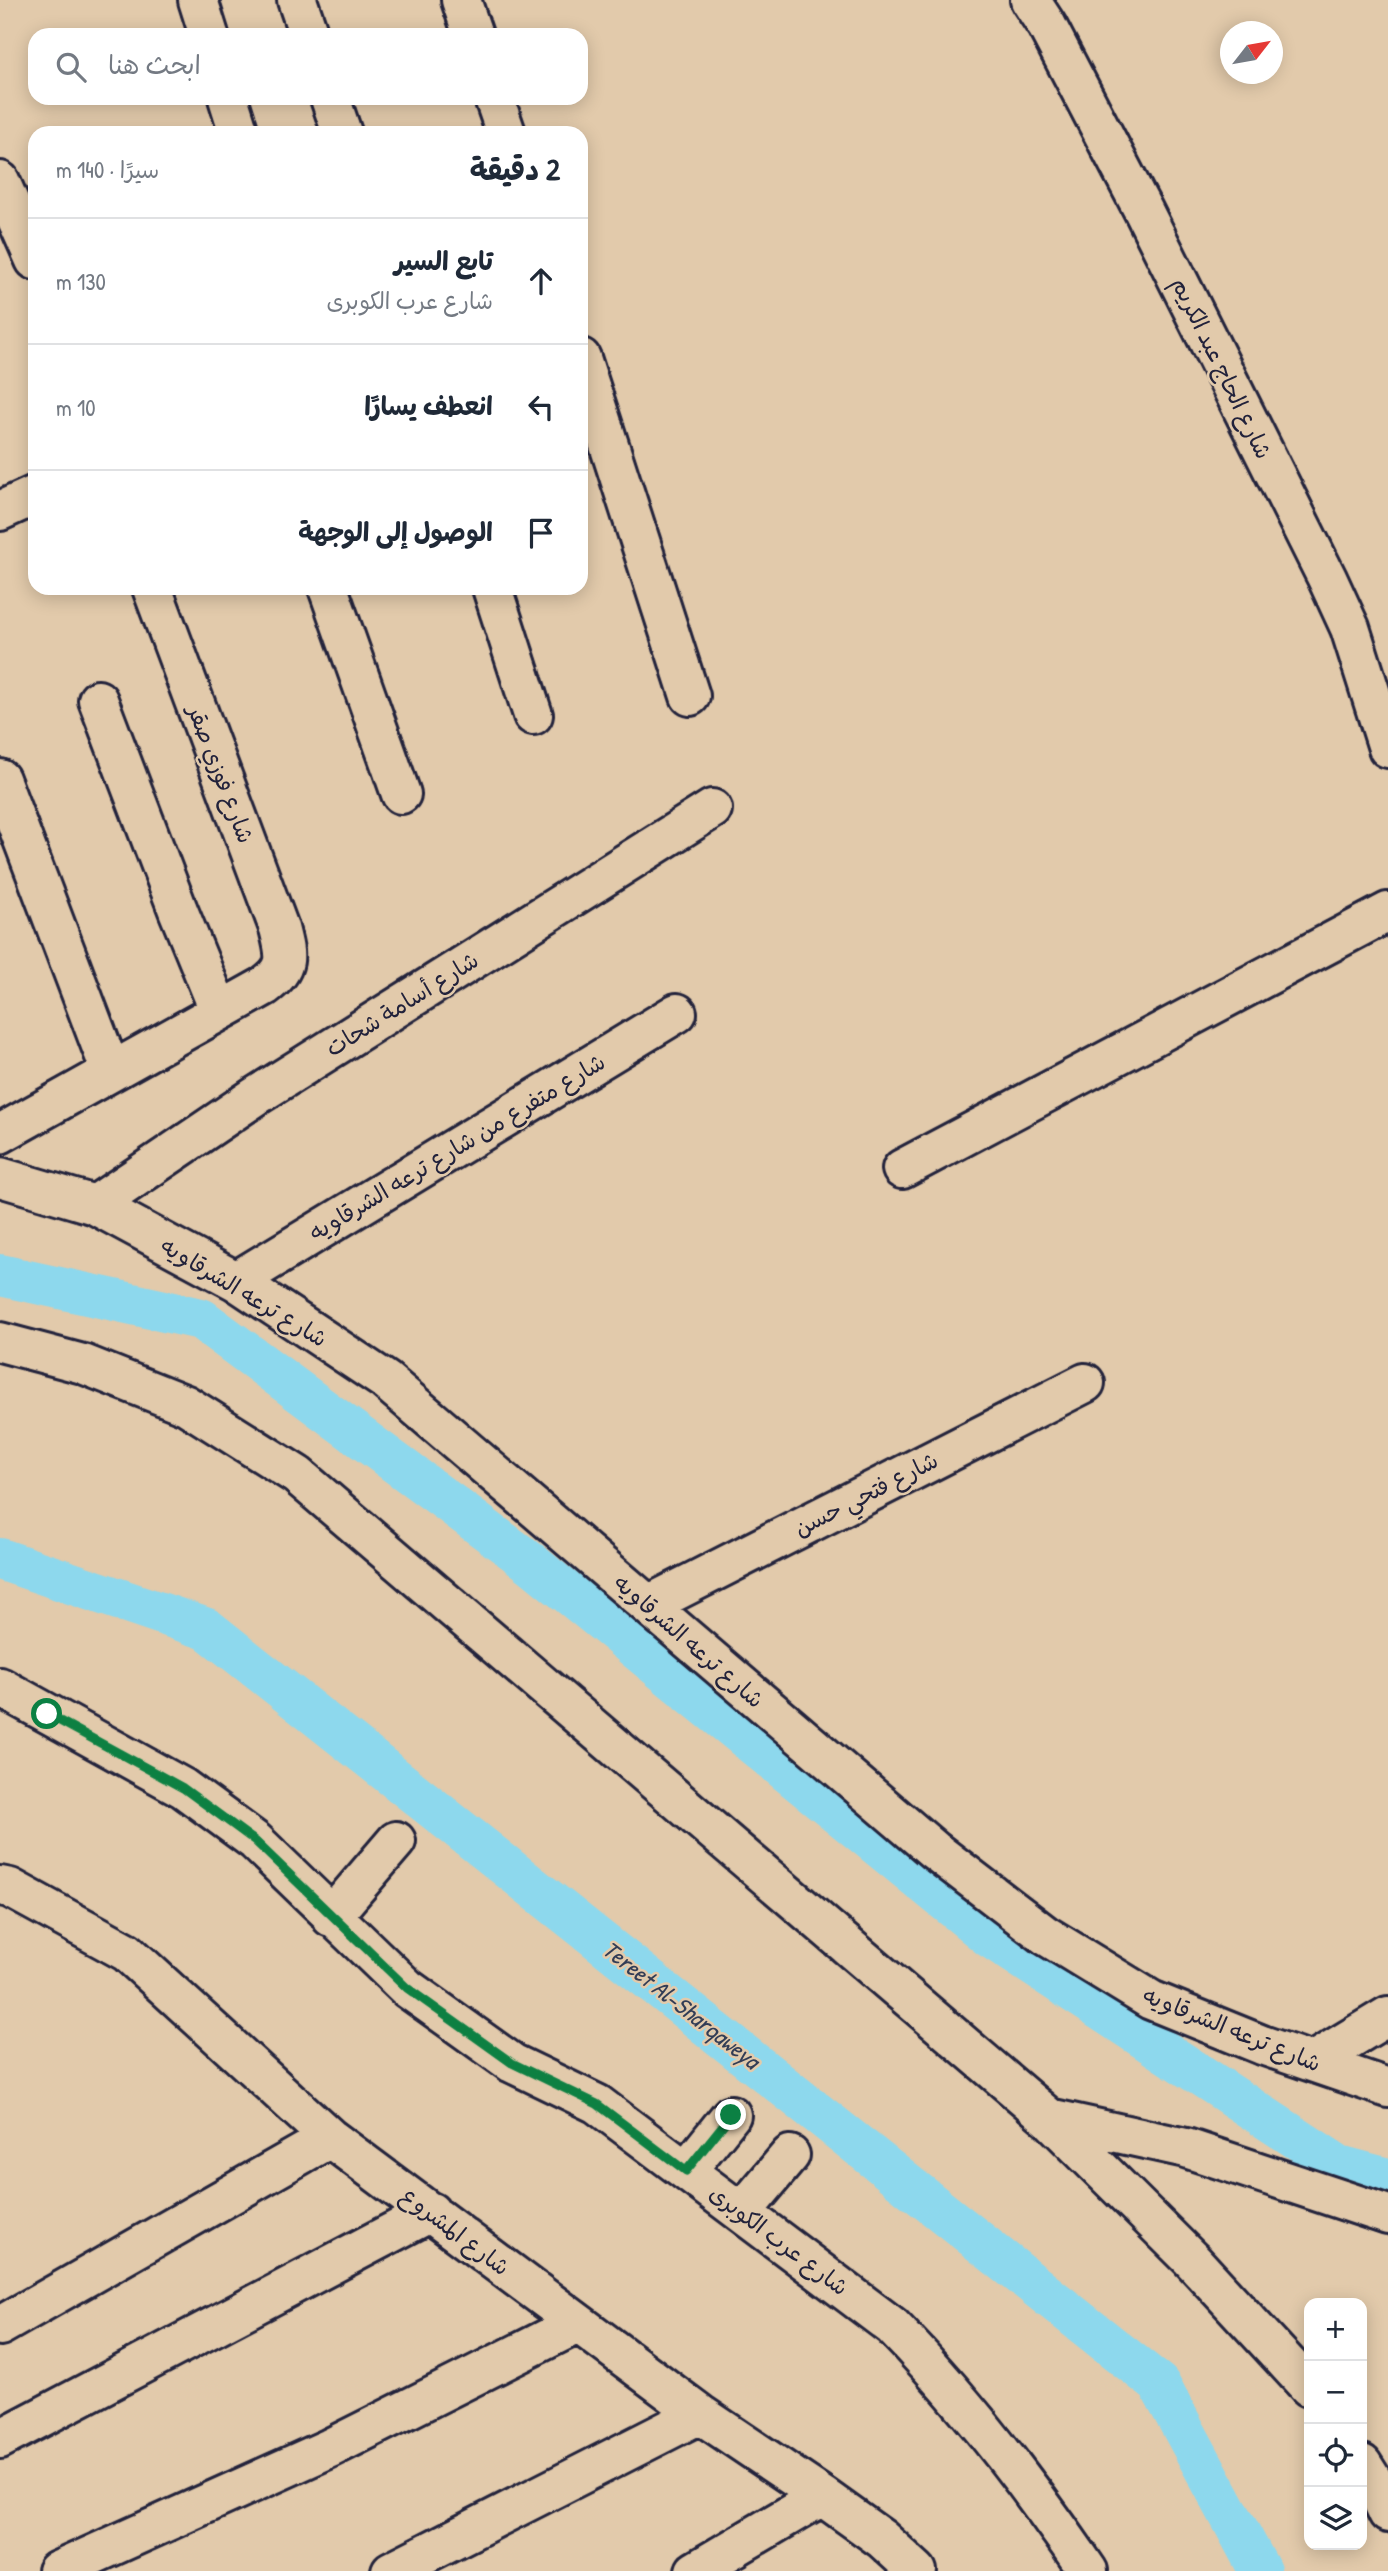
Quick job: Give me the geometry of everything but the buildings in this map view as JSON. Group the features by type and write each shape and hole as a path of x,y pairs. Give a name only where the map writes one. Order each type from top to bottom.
{"street":[{"path":"198,0 207,28"},
{"path":"297,0 307,28"},
{"path":"461,0 471,28"},
{"name":"شارع الحاج عبد الكريم","path":"1030,0 1047,26 1137,198 1327,578 1350,628 1388,748"},
{"path":"230,105 237,126"},
{"path":"332,105 340,126"},
{"path":"496,105 504,126"},
{"path":"0,181 28,244"},
{"path":"588,380 690,696"},
{"path":"0,511 28,498"},
{"name":"شارع فوزي صقر","path":"155,595 279,928 285,961 279,976 219,1010"},
{"path":"330,595 401,794"},
{"path":"494,595 533,715"},
{"path":"0,1134 219,1010 98,700"},
{"path":"0,779 111,1072"},
{"name":"شارع أسامة شحات","path":"95,1205 256,1096 712,810"},
{"path":"902,1169 1388,912"},
{"name":"شارع متفرع من شارع ترعه الشرقاويه","path":"236,1282 677,1013"},
{"name":"شارع ترعه الشرقاويه","path":"0,1177 95,1205 236,1282 385,1380 934,1850 1045,1935 1151,2000 1262,2045 1388,2088"},
{"path":"0,1342 83,1364 186,1405 297,1475 1049,2118 1191,2259 1304,2382"},
{"name":"شارع فتحي حسن","path":"648,1605 1085,1383"},
{"name":"شارع عرب الكوبرى","path":"0,1687 183,1788 255,1841 331,1917 418,1996 512,2063 597,2104 892,2326 928,2362 1004,2455 1088,2571"},
{"path":"331,1917 396,1841"},
{"name":"شارع المشروع","path":"3,1889 127,1952 330,2138 700,2414 881,2539 917,2571"},
{"path":"1312,2062 1388,2016"},
{"path":"686,2171 731,2115"},
{"path":"1049,2118 1186,2148 1388,2215"},
{"path":"0,2326 330,2138"},
{"path":"742,2212 790,2155"},
{"path":"0,2439 431,2212"},
{"path":"57,2571 330,2448 578,2324"},
{"path":"391,2571 700,2414"},
{"path":"1367,2472 1388,2513"},
{"path":"697,2571 822,2496"}],"waterway":[{"path":"0,1275 201,1319 531,1563 990,1937 1339,2166 1388,2179"},
{"name":"Tereet Al-Sharqaweya","path":"0,1559 207,1629 1159,2384 1260,2571"}],"route":[{"path":"47,1714 183,1788 255,1841 407,1988 512,2063 597,2104 686,2171 731,2115"}]}
